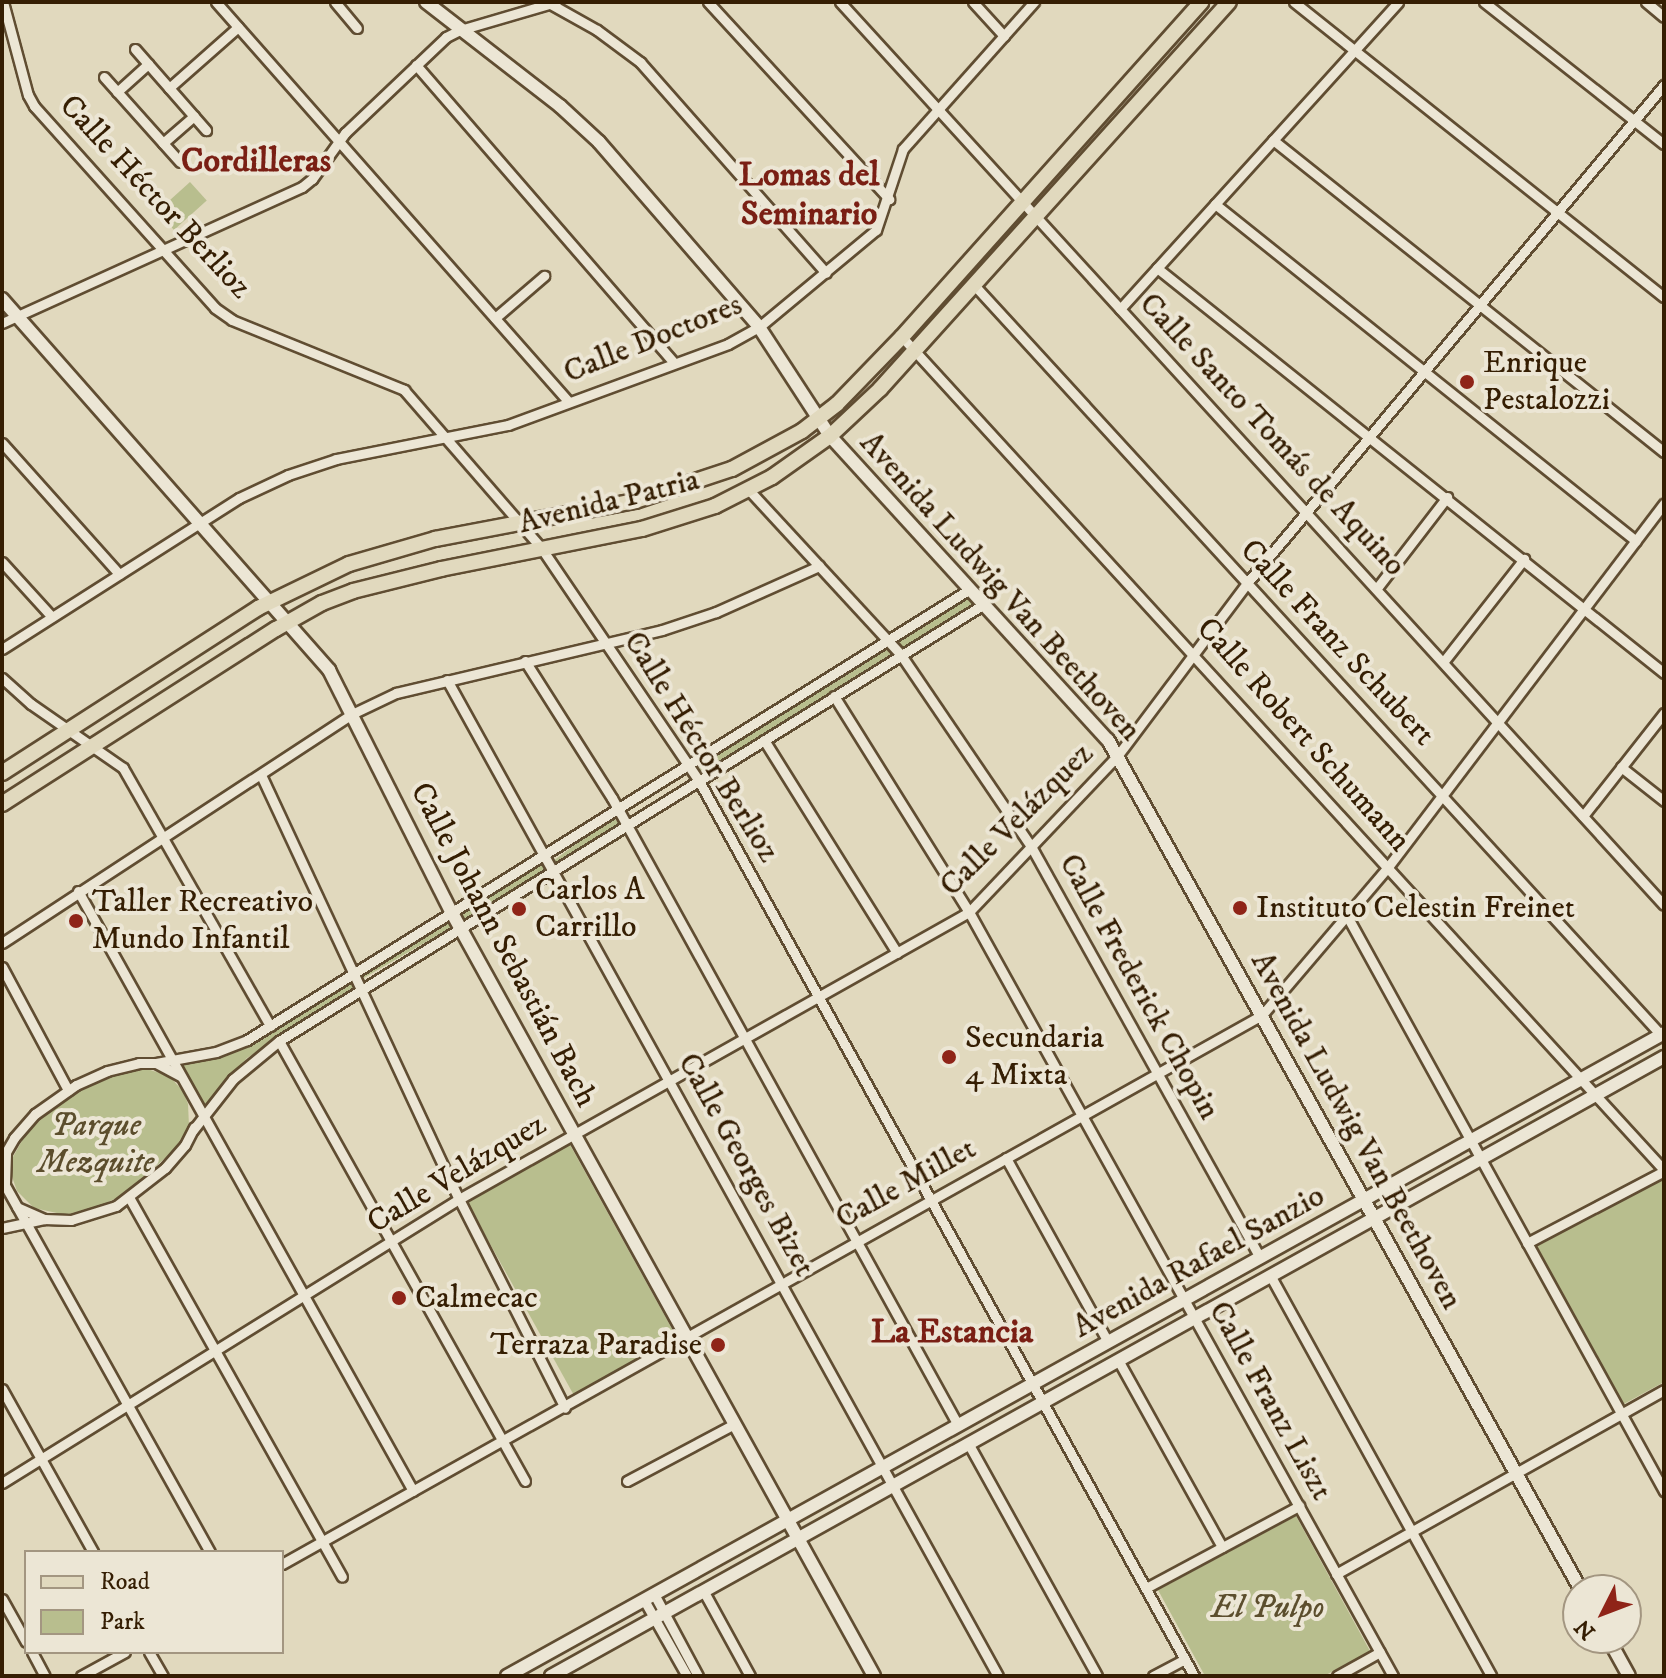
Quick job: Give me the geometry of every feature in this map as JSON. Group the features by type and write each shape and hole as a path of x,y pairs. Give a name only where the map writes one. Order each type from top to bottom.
{"main road":[{"name":"Avenida Patria","path":"2,773 270,602 349,564 435,539 635,501 701,482 783,443 818,419 902,337 1201,2"},
{"name":"Avenida Patria","path":"2,804 288,622 353,591 642,529 715,506 748,489 830,436 916,351 1229,2"}],"street":[{"name":"Calle Héctor Berlioz","path":"3,2 28,95 34,106 215,308 232,320 390,381 404,390 542,549 699,781 1194,1676"},
{"path":"216,2 568,401"},
{"path":"335,2 357,28"},
{"name":"Avenida Ludwig Van Beethoven","path":"426,2 560,106 590,134 759,327 830,436 1118,755 1572,1574"},
{"path":"708,2 889,199"},
{"name":"Calle Santo Tomás de Aquino","path":"840,2 1664,905"},
{"path":"973,2 1004,36"},
{"name":"Calle Doctores","path":"2,649 239,498 336,459 508,425 728,344 759,327 876,230 889,199 903,149 1034,2"},
{"path":"1294,2 1664,297"},
{"path":"1120,309 1398,2"},
{"path":"1484,2 1664,144"},
{"path":"1646,2 1664,17"},
{"path":"2,323 302,187 312,179 339,142 416,65 460,30 551,3 597,30 640,62 826,273"},
{"path":"169,88 238,27"},
{"path":"135,49 206,130"},
{"path":"117,92 148,64"},
{"path":"416,65 674,363"},
{"path":"104,77 180,162"},
{"name":"Calle Velázquez","path":"2,1483 218,1352 459,1199 969,912 1118,755 1247,583 1664,85"},
{"path":"163,143 194,116"},
{"path":"1273,140 1664,452"},
{"path":"1215,204 1636,541"},
{"path":"1157,268 1664,672"},
{"path":"495,318 544,276"},
{"name":"Calle Franz Schubert","path":"975,286 1663,1034"},
{"name":"Calle Johann Sebastián Bach","path":"2,299 202,522 329,670 354,713 460,928 874,1676"},
{"name":"Calle Robert Schumann","path":"902,337 1664,1170"},
{"path":"2,443 119,574"},
{"name":"Calle Frederick Chopin","path":"748,489 901,655 1032,848 1260,1258"},
{"path":"1377,588 1447,497"},
{"path":"1262,1015 1388,867 1664,504"},
{"path":"1444,661 1524,559"},
{"path":"2,562 52,617"},
{"path":"2,943 354,713 396,693 605,643 716,612 819,566"},
{"path":"209,1550 4,1184 6,1152 24,1126 68,1090 115,1068 156,1063 233,1046 270,1026 970,589"},
{"path":"2,1228 44,1219 87,1217 130,1199 177,1157 204,1114 233,1079 279,1041 984,604"},
{"path":"525,661 618,810 958,1425"},
{"path":"2,678 31,704 123,768 270,1026"},
{"name":"Calle Georges Bizet","path":"447,680 998,1676"},
{"name":"Calle Franz Liszt","path":"834,696 969,912 1393,1676"},
{"path":"1583,816 1664,713"},
{"path":"764,740 897,953"},
{"path":"1621,767 1664,801"},
{"path":"261,775 459,1199 565,1408"},
{"path":"78,891 413,1491"},
{"path":"1347,916 1664,1491"},
{"path":"2,967 68,1090"},
{"name":"Calle Millet","path":"284,1563 1262,1015"},
{"name":"Avenida Rafael Sanzio","path":"507,1676 1663,1034"},
{"path":"279,1041 525,1481"},
{"name":"Avenida Rafael Sanzio","path":"551,1676 1664,1057"},
{"path":"156,1063 183,1077"},
{"path":"193,1130 197,1102"},
{"path":"1006,1158 1108,1342"},
{"path":"1527,1243 1664,1170"},
{"path":"130,1199 342,1577"},
{"path":"17,1207 44,1219"},
{"path":"1270,1275 1491,1676"},
{"path":"1118,1360 1222,1547"},
{"path":"2,1389 92,1550"},
{"path":"1336,1574 1664,1390"},
{"path":"627,1481 734,1424"},
{"path":"968,1443 1097,1676"},
{"path":"1146,1588 1299,1506"},
{"path":"704,1592 750,1676"},
{"path":"649,1597 688,1670 698,1676"},
{"path":"2,1599 24,1638"},
{"path":"1337,1676 1380,1652"},
{"path":"33,1654 45,1676"},
{"path":"81,1676 121,1654"},
{"path":"150,1654 163,1676"},
{"path":"1617,1654 1629,1676"},
{"path":"1153,1676 1185,1659"}],"green space":[{"path":"190,182 207,201 174,230 157,211"},
{"path":"967,595 974,603 902,648 897,641"},
{"path":"888,648 893,654 702,774 695,766"},
{"path":"613,816 619,824 558,870 552,862"},
{"path":"540,862 545,870 462,922 457,914"},
{"path":"448,920 452,927 364,978 360,971"},
{"path":"353,979 356,987 247,1058 205,1105 180,1063 241,1048"},
{"name":"Parque Mezquite","path":"144,1068 169,1076 183,1091 188,1104 189,1126 175,1149 125,1194 104,1204 66,1215 34,1208 17,1191 10,1171 13,1157 25,1135 59,1102 80,1089 121,1072"},
{"path":"569,1143 677,1338 574,1395 466,1200"},
{"path":"1664,1179 1664,1382 1622,1405 1537,1246"},
{"name":"El Pulpo","path":"1296,1516 1370,1651 1324,1676 1205,1676 1158,1590"}],"place":[{"name":"Enrique Pestalozzi","path":"1467,382"},
{"name":"Instituto Celestin Freinet","path":"1240,908"},
{"name":"Carlos A Carrillo","path":"519,909"},
{"name":"Taller Recreativo Mundo Infantil","path":"76,921"},
{"name":"Secundaria 4 Mixta","path":"949,1057"},
{"name":"Calmecac","path":"399,1298"},
{"name":"Terraza Paradise","path":"718,1345"}],"district":[{"name":"Cordilleras","path":"256,162"},
{"name":"Lomas del Seminario","path":"809,194"},
{"name":"La Estancia","path":"952,1333"}]}
